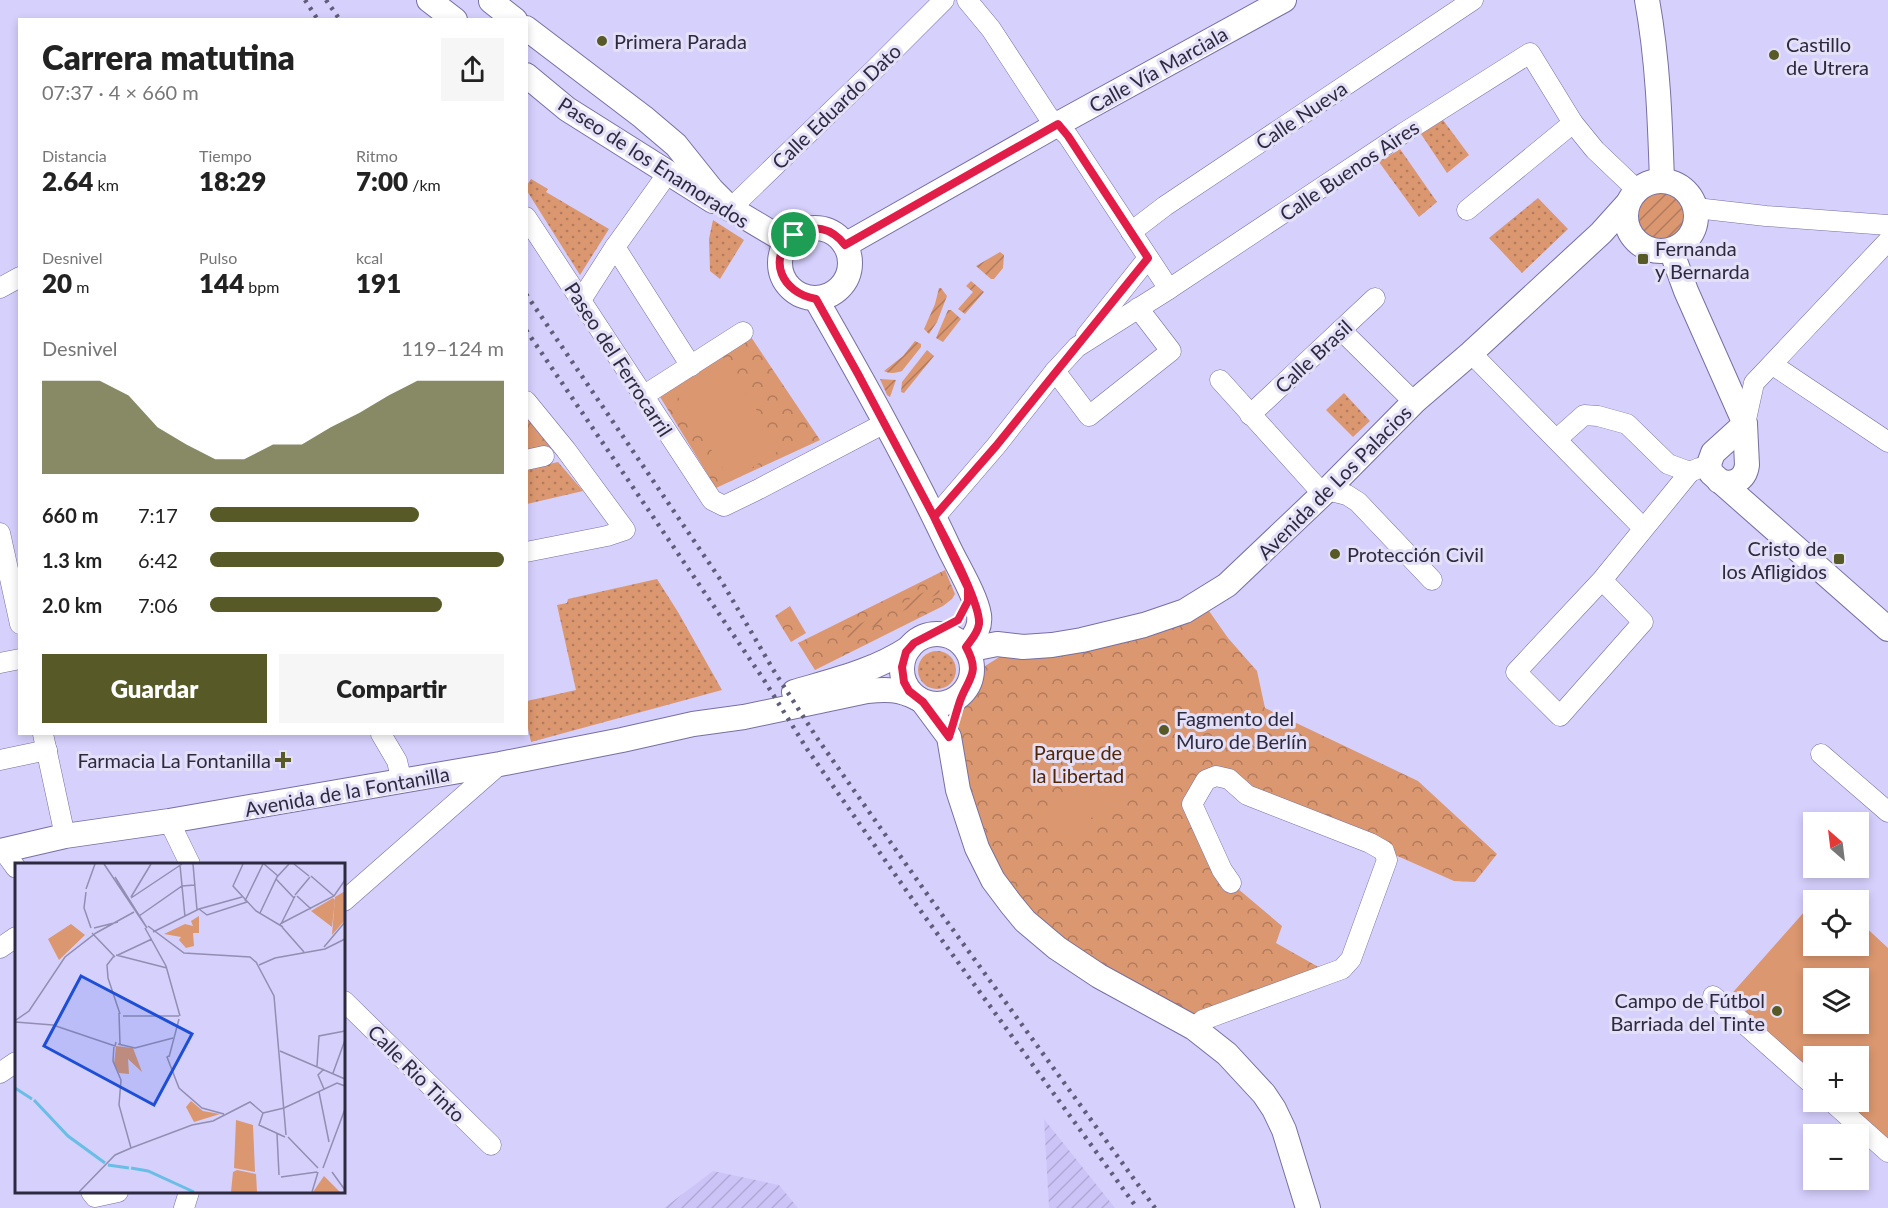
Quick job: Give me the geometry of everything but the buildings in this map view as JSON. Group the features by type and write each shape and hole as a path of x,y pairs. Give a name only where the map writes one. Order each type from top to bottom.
{"street":[{"path":"429,0 452,18"},
{"name":"Calle Eduardo Dato","path":"729,209 944,0"},
{"path":"967,0 991,29 1048,116 1068,136 1169,289"},
{"name":"Calle Vía Marciala","path":"845,245 1058,124 1284,0"},
{"name":"Calle Nueva","path":"1131,232 1195,186 1473,0"},
{"path":"1647,0 1660,102 1662,181"},
{"path":"491,5 512,18"},
{"name":"Paseo de los Enamorados","path":"528,30 676,145 729,209"},
{"name":"Calle Buenos Aires","path":"1077,347 1169,289 1402,134 1530,54 1573,123"},
{"name":"Paseo de los Enamorados","path":"528,77 567,109 668,173 786,243"},
{"path":"1467,210 1573,123 1632,196"},
{"path":"581,300 615,247 668,173"},
{"path":"1662,181 1684,190 1696,208 1694,224 1689,235 1671,250 1652,248 1640,243 1627,228 1626,217 1632,196 1653,182 1662,181"},
{"name":"Avenida de Los Palacios","path":"966,648 997,644 1052,645 1082,640 1144,625 1185,611 1227,585 1325,492 1414,402 1601,233 1632,196"},
{"path":"1696,208 1777,217 1888,225"},
{"name":"Paseo del Ferrocarril","path":"528,220 712,500 724,506 885,423"},
{"path":"820,228 834,234 845,245 849,265 845,279 836,291 816,299 793,291 783,278 780,264 781,254 786,243 800,231 820,228"},
{"path":"1601,233 1627,228"},
{"path":"1710,466 1725,483 1738,481 1746,471 1744,424 1754,384 1888,241"},
{"path":"615,247 691,366"},
{"path":"1671,250 1686,291 1744,424"},
{"path":"934,517 996,446 1148,258"},
{"path":"0,288 18,279"},
{"name":"Calle Brasil","path":"1250,415 1375,298"},
{"path":"816,299 934,517 968,588 985,635 991,642 997,644"},
{"path":"1055,371 1089,416 1171,351 1138,308"},
{"path":"1341,330 1414,402"},
{"path":"643,396 743,332"},
{"path":"1471,352 1643,528"},
{"path":"1773,365 1888,442"},
{"path":"1220,380 1250,415 1325,492 1347,495 1358,502 1432,580"},
{"path":"528,403 566,450 625,530 607,536 528,552"},
{"path":"1557,439 1584,415 1598,416 1627,424 1668,464 1710,466 1888,629"},
{"path":"1710,466 1744,424"},
{"path":"1602,580 1643,622 1560,716 1516,672 1602,580 1643,528 1710,466 1736,447 1746,458"},
{"path":"0,533 18,615"},
{"path":"968,588 968,601 958,620 919,639 909,648 904,657 902,672 906,687 920,700 949,737 958,790 977,848 993,879 1021,916 1057,948 1090,970 1194,1028 1227,1054 1264,1094 1274,1109 1284,1130 1308,1208"},
{"path":"966,648 977,632 979,622"},
{"path":"932,634 950,636 966,648 973,668 949,737"},
{"name":"Avenida de Los Palacios","path":"967,688 986,666 1023,646"},
{"name":"Avenida de la Fontanilla","path":"7,856 65,836 402,782 622,740 693,723 741,706 861,673 892,659 909,648"},
{"path":"0,663 18,659"},
{"path":"920,700 932,704 946,703 956,700 967,688"},
{"name":"Avenida de la Fontanilla","path":"693,723 744,717 874,690 903,691 920,700"},
{"path":"382,735 398,761 402,782"},
{"path":"0,760 45,742 65,836"},
{"path":"1821,754 1888,812"},
{"path":"345,900 500,764"},
{"path":"1194,1028 1203,1020 1342,969 1351,959 1387,860 1384,851 1370,843 1247,795 1229,779 1216,776 1206,780 1192,804 1222,870 1231,883"},
{"path":"169,821 190,863"},
{"path":"0,948 15,938"},
{"path":"1713,996 1803,1076"},
{"name":"Calle Rio Tinto","path":"345,1002 491,1145"},
{"path":"0,1073 15,1063"},
{"path":"1843,1112 1888,1152"},
{"path":"92,1193 95,1197 110,1193"},
{"path":"184,1208 188,1193"}],"shaded area":[{"path":"1044,1119 1115,1208 1049,1208"},
{"path":"713,1171 779,1185 798,1208 664,1208"}],"green space":[{"path":"1443,120 1469,155 1447,173 1421,134"},
{"path":"1400,149 1437,202 1419,217 1379,162"},
{"path":"531,179 548,189 546,192 609,229 580,275 528,193 528,184"},
{"path":"1656,190 1666,190 1680,197 1687,216 1680,235 1666,242 1656,242 1646,238 1639,231 1635,221 1635,211 1639,201 1646,194"},
{"path":"1538,198 1568,229 1522,273 1489,238"},
{"path":"713,220 744,240 720,279 710,271 709,239"},
{"path":"1000,252 1004,255 1003,268 994,279 991,279 976,266"},
{"path":"971,281 984,292 965,314 958,309 973,292 966,286"},
{"path":"939,288 947,296 937,322 929,334 924,329"},
{"path":"948,310 961,319 943,342 936,338"},
{"path":"749,334 820,440 716,488 657,392"},
{"path":"915,341 921,344 921,347 902,371 888,373 884,371 903,356"},
{"path":"927,350 934,356 904,393 901,392 902,382"},
{"path":"723,357 781,449 731,481 673,389"},
{"path":"880,379 896,380 890,397 887,395"},
{"path":"1344,393 1370,421 1353,437 1326,410"},
{"path":"528,416 552,448 528,453"},
{"path":"558,462 583,491 528,504 528,469"},
{"path":"945,570 955,594 943,606 815,670 798,643"},
{"path":"657,579 722,690 531,742 528,728 528,701 576,690 557,605 567,603 568,599"},
{"path":"938,585 940,593 901,612 898,605"},
{"name":"Parque de la Libertad","path":"1202,601 1228,638 1257,671 1265,708 1418,781 1497,854 1475,882 1454,881 1216,776 1198,792 1231,883 1282,926 1276,943 1329,973 1203,1020 1130,993 993,880 949,737 959,697 985,666 1001,656"},
{"path":"790,606 806,633 791,642 775,616"},
{"path":"880,614 883,622 848,638 845,631"},
{"path":"937,651 950,657 956,670 950,683 937,689 924,683 918,670 924,657"},
{"path":"1094,765 1113,771 1119,778 1123,786 1121,804 1108,817 1100,819 1089,817 1084,831 1071,836 1060,835 1049,818 1052,808 1059,799 1071,797 1068,793 1073,777"},
{"name":"Campo de Fútbol Barriada del Tinte","path":"1803,913 1803,956 1869,956 1869,930 1888,948 1888,1142 1854,1112 1869,1112 1869,1046 1803,1046 1803,1067 1727,999"}],"railway":[{"path":"305,0 317,18"},
{"path":"326,0 339,18"},
{"path":"528,297 722,582 774,671 817,738 1155,1208"},
{"path":"528,333 764,680 807,749 920,910 1137,1208"}],"place":[{"name":"Primera Parada","path":"602,41"},
{"name":"Castillo de Utrera","path":"1774,55"},
{"name":"Fernanda y Bernarda","path":"1643,259"},
{"name":"Protección Civil","path":"1335,554"},
{"name":"Cristo de los Afligidos","path":"1839,559"},
{"name":"Fagmento del Muro de Berlín","path":"1164,730"},
{"name":"Farmacia La Fontanilla","path":"283,760"},
{"name":"Campo de Fútbol Barriada del Tinte","path":"1777,1011"}],"route":[{"path":"1058,124 1148,258 996,446 934,517 973,597 979,615 977,632 966,647 972,660 972,675 963,694 949,737 923,702 909,691 904,682 902,667 906,652 914,643 958,620 968,601 968,588 885,423 816,299 793,291 783,278 780,268 781,254 787,242 794,235 806,229 820,228 834,234 845,245 1058,124"}]}
